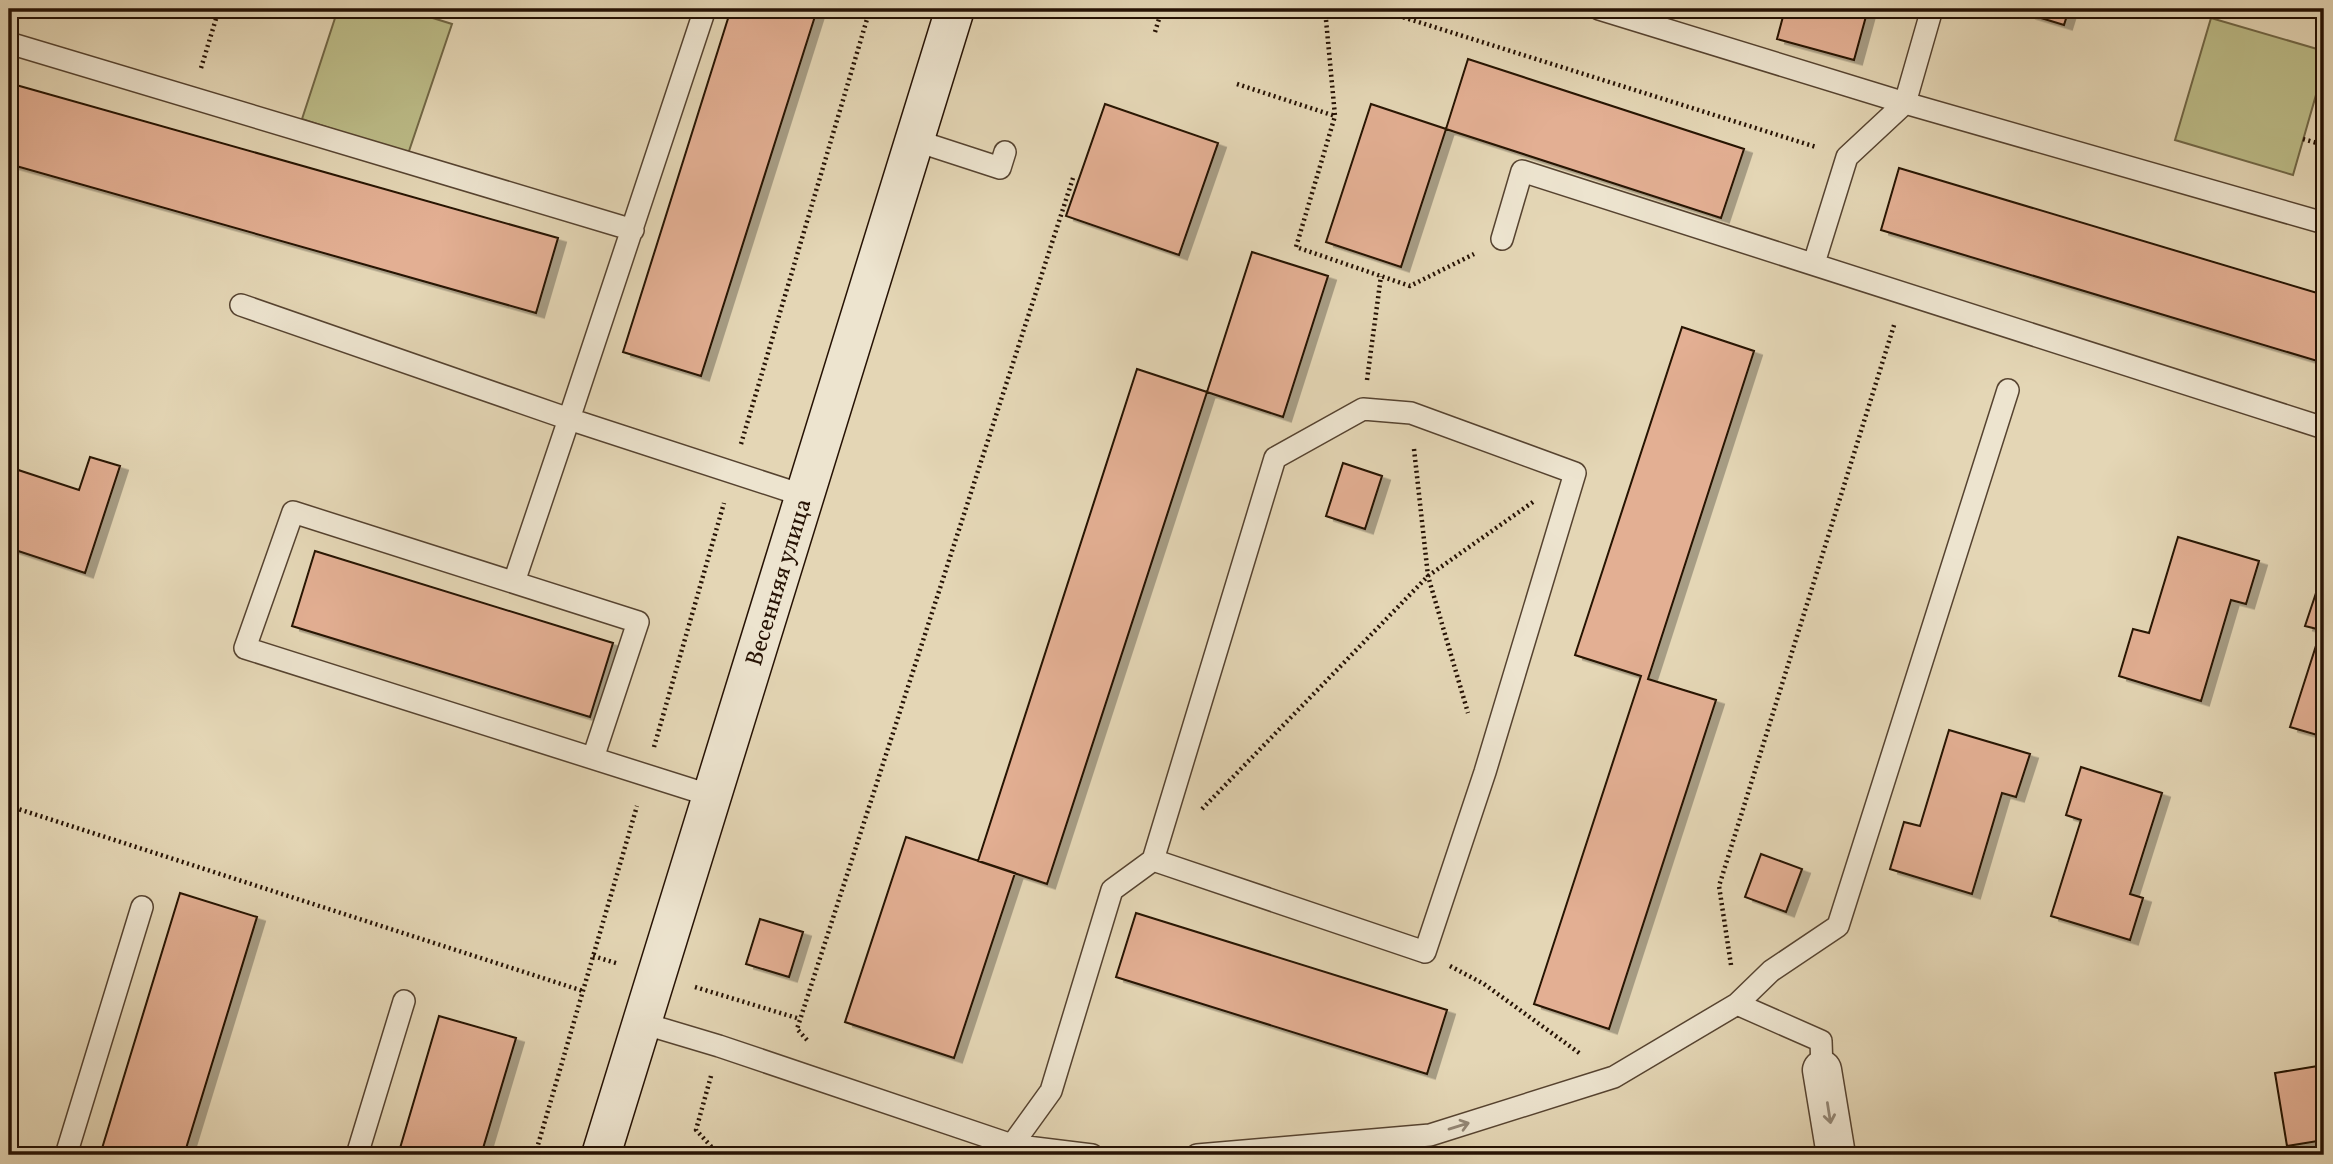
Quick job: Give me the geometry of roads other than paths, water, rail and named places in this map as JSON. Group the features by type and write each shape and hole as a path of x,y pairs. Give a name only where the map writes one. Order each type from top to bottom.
{"street":[{"name":"Весенняя улица","path":"601,1155 955,9"},
{"path":"1822,1070 1836,1155"}],"lane":[{"path":"514,582 705,9"},
{"path":"1599,9 1905,103 2324,223"},
{"path":"1814,263 1847,157 1905,103 1932,9"},
{"path":"9,43 633,230"},
{"path":"914,140 1000,168 1005,152"},
{"path":"1502,239 1522,171 2324,428"},
{"path":"241,304 569,419 805,496"},
{"path":"1198,1155 1430,1145 1614,1077 1738,1004 1771,971 1838,926 2008,390"},
{"path":"1012,1145 1051,1091 1112,890 1153,860 1275,458 1363,409 1411,413 1575,473 1485,772 1425,952 1153,860"},
{"path":"593,758 638,622 293,512 246,648 712,796"},
{"path":"66,1155 142,906"},
{"path":"357,1155 404,1001"},
{"path":"1738,1004 1821,1041 1822,1070"},
{"path":"642,1023 719,1046 1012,1145 1092,1155"}]}
